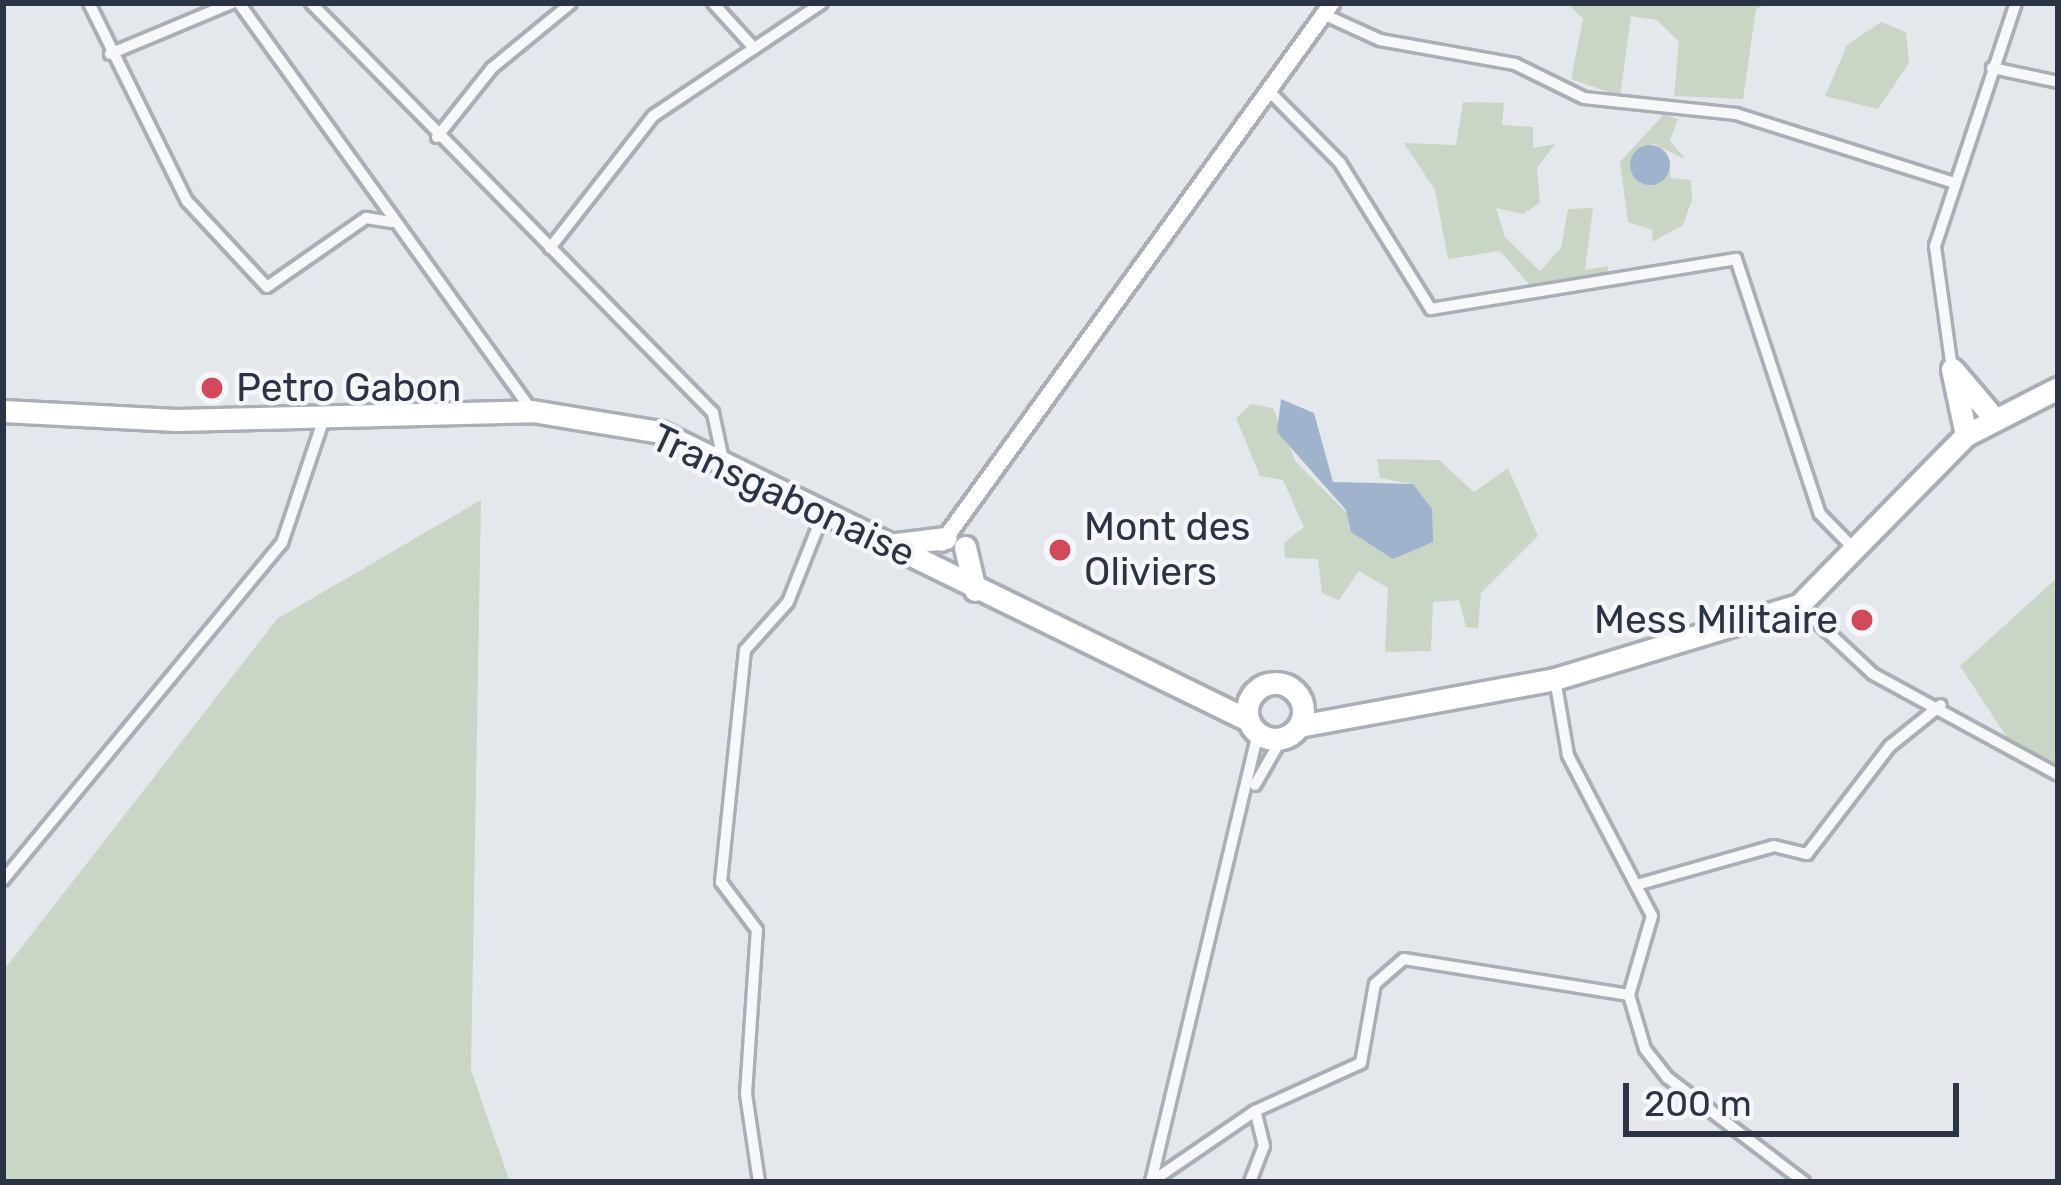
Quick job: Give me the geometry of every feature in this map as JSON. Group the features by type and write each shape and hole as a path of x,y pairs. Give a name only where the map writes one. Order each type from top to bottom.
{"highway":[{"path":"1952,369 1966,435"},
{"path":"1952,369 1993,416"},
{"path":"1294,722 1555,679 1799,604 1857,551 1966,435 1993,416 2058,388"},
{"name":"Transgabonaise","path":"3,412 176,420 326,411 532,411 660,432 1253,727 1294,722 1286,684 1251,694 1177,688"},
{"path":"886,545 955,542 975,590"},
{"path":"1251,694 1253,727"}],"street":[{"path":"89,3 187,201 267,286 367,218 392,222"},
{"path":"110,53 236,3 532,411"},
{"path":"311,3 437,137 713,412 723,460"},
{"path":"437,137 492,68 571,3"},
{"path":"713,3 754,48"},
{"path":"550,248 653,116 822,3"},
{"path":"1952,369 1935,246 2016,3"},
{"path":"946,574 955,542 969,517 1327,9 1380,40 1515,64 1584,98 1736,115 1955,183"},
{"path":"1993,68 2058,82"},
{"path":"1271,93 1340,163 1431,309 1736,259 1820,514 1857,551"},
{"path":"3,880 282,543 326,411"},
{"path":"758,1182 746,1094 758,930 721,882 745,650 788,602 823,514"},
{"path":"923,563 955,542"},
{"path":"1799,604 1873,674 1941,705 2058,776"},
{"path":"1555,679 1568,755 1640,884 1652,916 1629,995 1653,1062 1804,1182"},
{"path":"1640,884 1774,846 1807,854 1890,746 1941,705"},
{"path":"1253,788 1294,722"},
{"path":"1151,1182 1253,788 1253,727"},
{"path":"1151,1182 1255,1111 1361,1063 1375,984 1404,959 1629,995"},
{"path":"1250,1182 1264,1146 1255,1111"}],"green space":[{"path":"1567,3 1767,3 1756,9 1743,99 1674,96 1679,42 1657,20 1631,16 1620,96 1571,79 1583,19"},
{"path":"1881,22 1906,32 1909,63 1878,109 1825,96 1847,45"},
{"path":"1463,102 1504,103 1502,125 1533,127 1533,148 1555,144 1537,168 1540,203 1523,214 1496,208 1505,237 1540,271 1561,248 1568,209 1593,208 1585,270 1608,266 1608,279 1534,290 1500,251 1448,259 1435,190 1404,143 1456,145"},
{"path":"1664,114 1678,119 1670,140 1685,159 1652,143 1660,181 1668,164 1671,178 1691,180 1692,200 1683,225 1652,242 1653,230 1628,222 1620,162"},
{"path":"1251,404 1273,408 1296,462 1393,559 1412,484 1380,478 1377,459 1439,460 1474,492 1508,468 1538,536 1481,593 1478,628 1466,627 1459,600 1433,602 1431,651 1385,652 1388,588 1359,571 1339,600 1322,593 1318,559 1285,558 1284,543 1304,527 1283,480 1260,476 1236,418"},
{"path":"481,500 471,1070 510,1182 3,1182 3,971 277,619"},
{"path":"2058,577 2058,764 2010,742 1960,666"}],"water":[{"path":"1650,145 1664,151 1670,165 1664,179 1650,185 1636,179 1630,165 1636,151"},
{"path":"1281,399 1314,413 1333,482 1413,484 1432,509 1433,542 1393,559 1351,532 1346,510 1277,432"}],"place":[{"name":"Petro Gabon","path":"212,388"},
{"name":"Mont des Oliviers","path":"1060,550"},
{"name":"Mess Militaire","path":"1862,620"}]}
